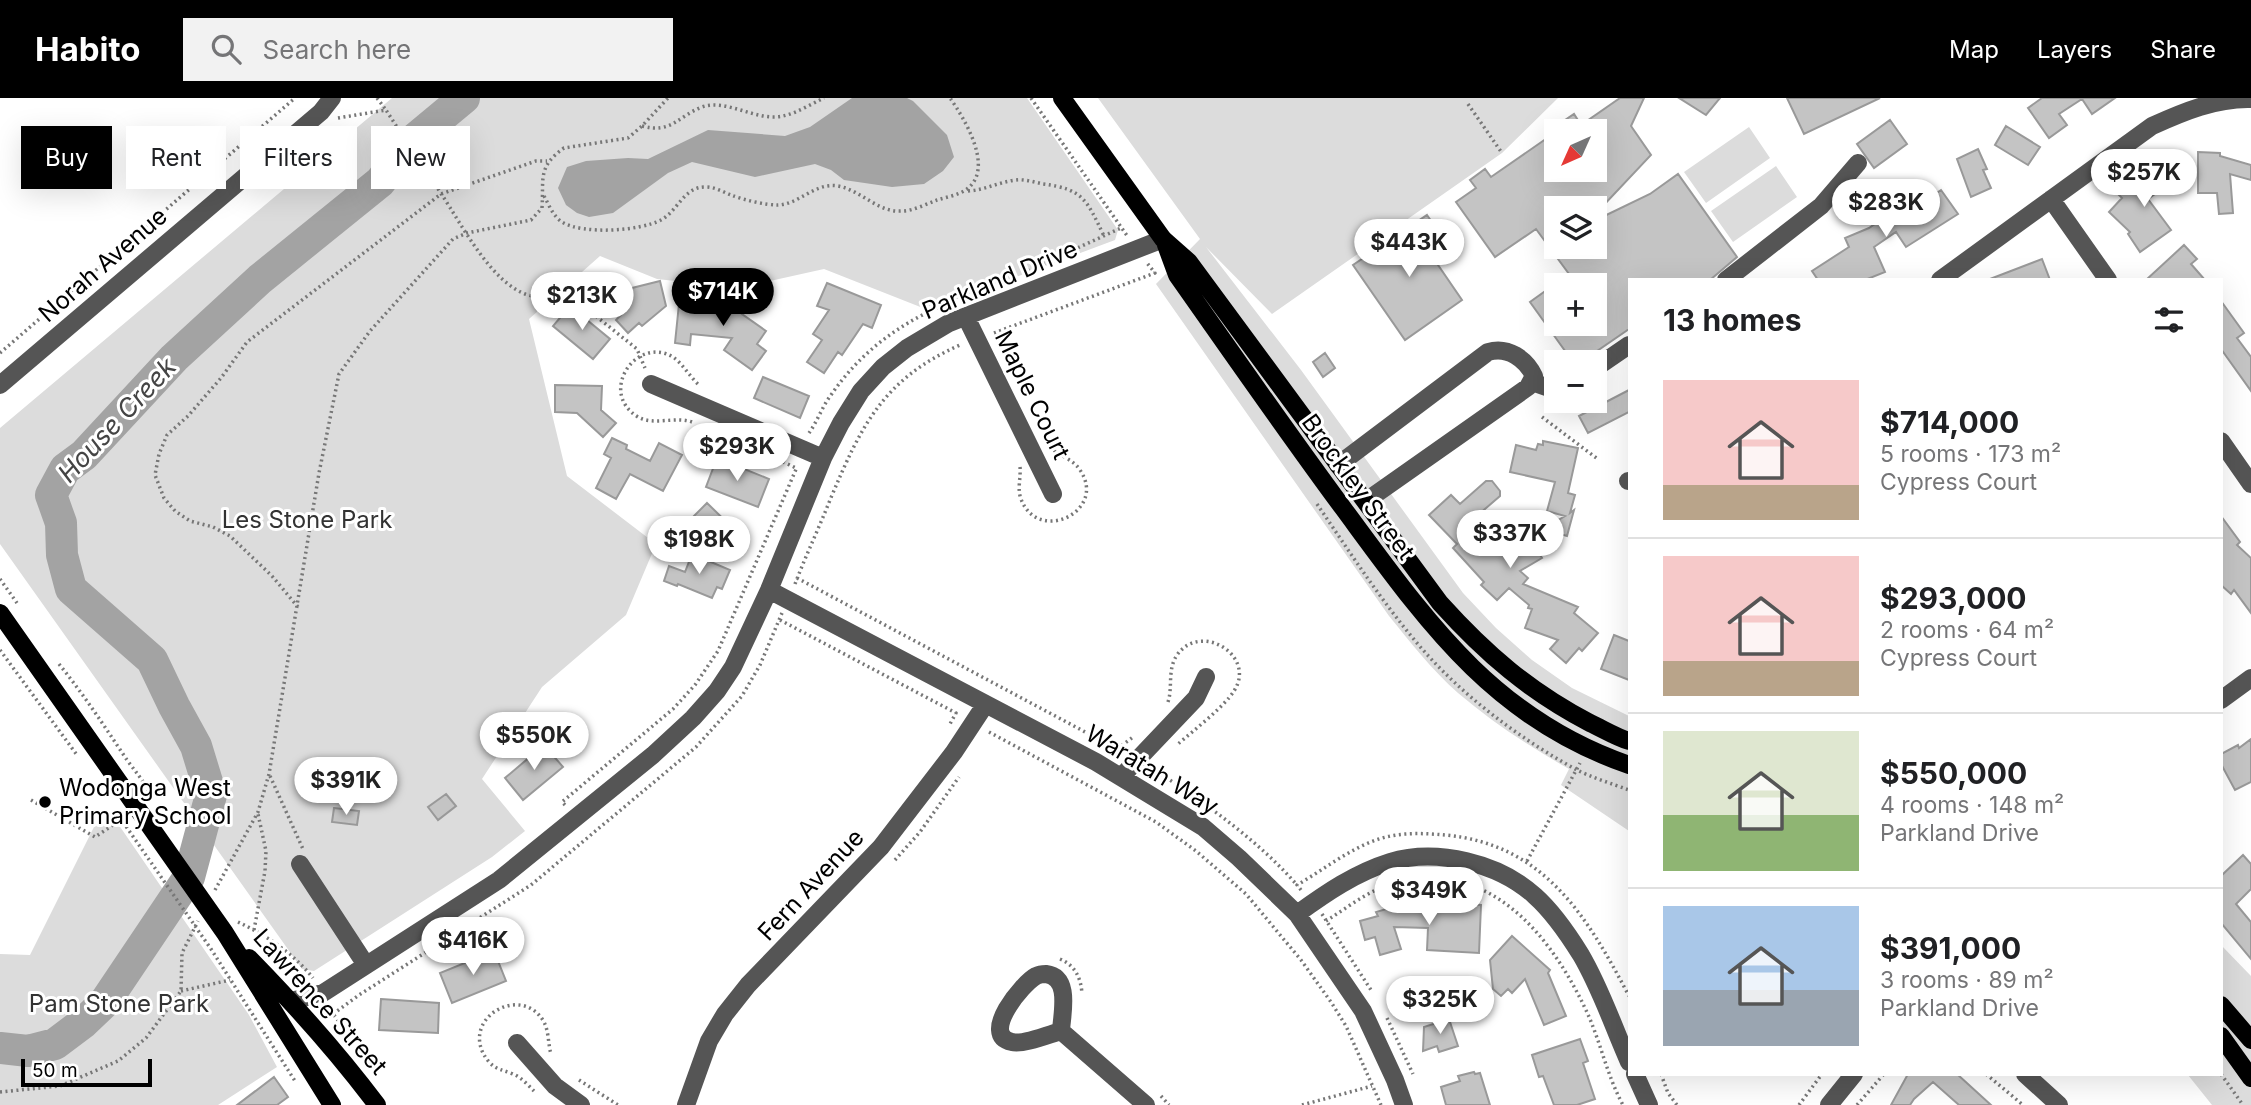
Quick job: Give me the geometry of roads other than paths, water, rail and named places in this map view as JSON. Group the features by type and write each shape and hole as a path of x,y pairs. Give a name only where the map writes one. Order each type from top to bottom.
{"main road":[{"name":"Brockley Street","path":"1062,98 1163,239 1189,262 1440,603 1494,659 1537,693 1562,709 1628,741"},
{"name":"Brockley Street","path":"1163,239 1177,275 1321,478 1422,614 1450,646 1480,676 1552,730 1586,749 1628,765"},
{"path":"1321,478 1338,465"},
{"name":"Lawrence Street","path":"0,613 151,829 377,1105"},
{"name":"Lawrence Street","path":"232,927 281,1021 332,1105"},
{"path":"281,1021 291,1001"},
{"path":"2223,1007 2248,1027 2223,1037"},
{"path":"2223,1038 2251,1078"}],"street":[{"path":"1943,278 2152,126 2184,111 2211,104 2251,99"},
{"name":"Norah Avenue","path":"0,386 328,104"},
{"path":"1729,278 1821,206 1858,163"},
{"path":"2051,199 2107,278"},
{"name":"Parkland Drive","path":"291,1001 323,993 499,880 653,755 693,718 717,691 733,667 769,590 811,443 841,423 861,391 883,367 907,348 950,323 1163,239"},
{"name":"Maple Court","path":"966,317 1053,494"},
{"path":"1607,360 1628,346"},
{"path":"1338,465 1488,352 1498,349 1527,363 1534,376 1532,383 1366,501"},
{"path":"1532,383 1544,387"},
{"path":"651,384 811,443"},
{"path":"2223,444 2251,484"},
{"name":"Waratah Way","path":"769,590 1121,777 1203,827 1297,914 1363,1011 1404,1105"},
{"path":"1121,777 1145,763 1196,698 1206,677"},
{"path":"2223,699 2251,678"},
{"name":"Fern Avenue","path":"686,1105 709,1041 725,1014 748,985 881,847 946,763 985,705"},
{"path":"1297,914 1336,886 1392,862 1427,857 1477,864 1516,881 1550,912 1580,953 1599,988 1628,1060"},
{"path":"300,864 366,965"},
{"path":"309,1021 323,993"},
{"path":"1062,1031 1146,1105"},
{"path":"517,1043 555,1086 581,1105"},
{"path":"1636,1076 1649,1105"},
{"path":"1829,1105 1852,1076"},
{"path":"2027,1076 2059,1105"}],"waterway":[{"name":"House Creek","path":"0,1048 28,1051 55,1044 105,1002 189,877 211,795 196,746 152,660 71,589 62,555 61,523 51,495 65,469 84,455 174,358 260,279 380,182 411,142 464,98"}],"place":[{"name":"Wodonga West Primary School","path":"45,802"}],"park label":[{"name":"Les Stone Park","path":"307,520"},
{"name":"Pam Stone Park","path":"119,1004"}]}
